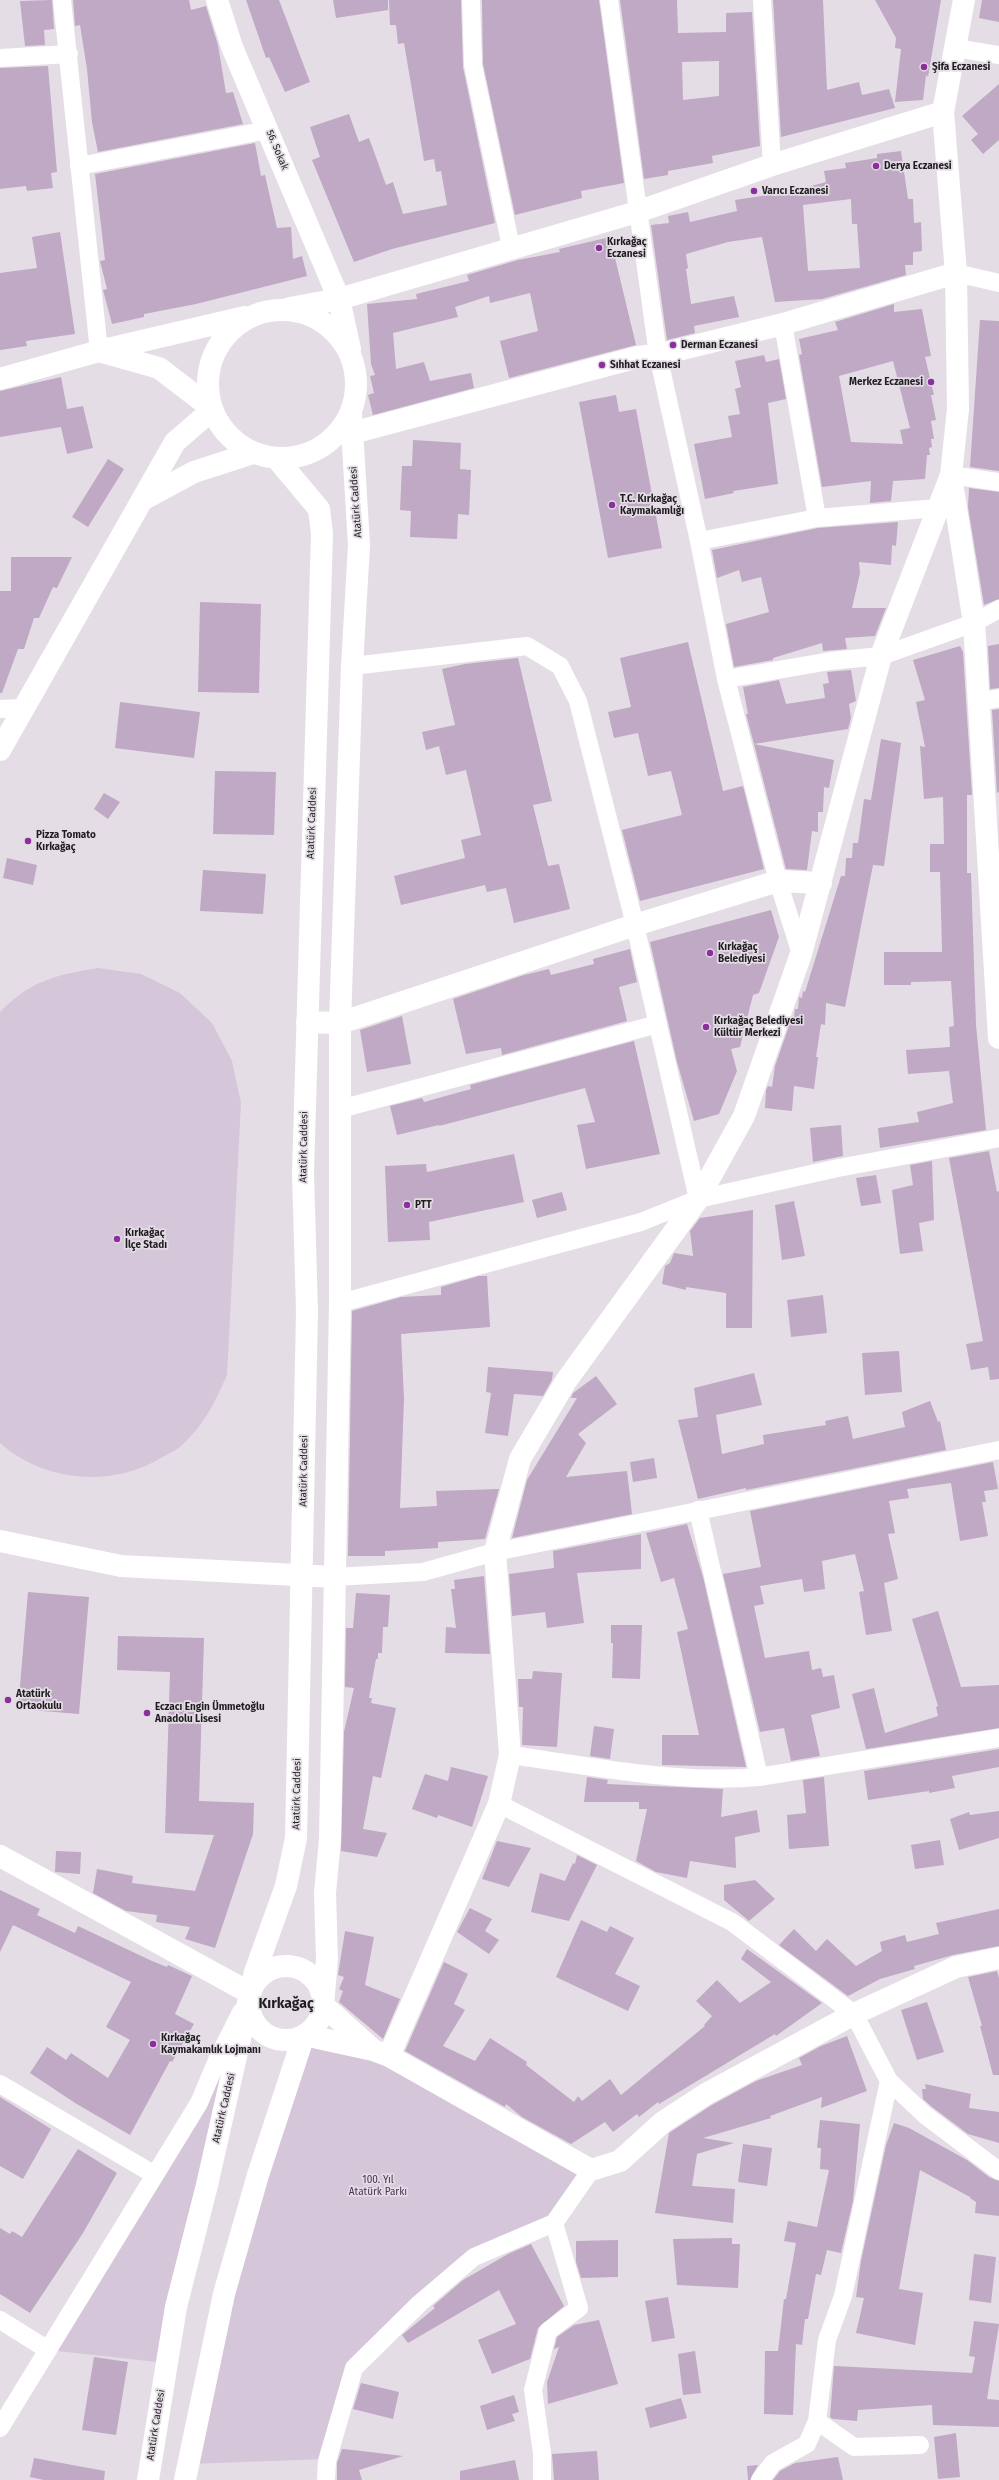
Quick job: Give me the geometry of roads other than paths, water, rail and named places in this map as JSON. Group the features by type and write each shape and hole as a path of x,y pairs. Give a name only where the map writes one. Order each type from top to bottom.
{"street":[{"path":"0,379 99,351 79,166 69,54 62,0"},
{"name":"56. Sokak","path":"216,0 232,46 340,299"},
{"path":"471,0 473,65 511,247"},
{"path":"609,0 637,212 658,355 700,541 726,679 778,881 801,954"},
{"path":"762,0 772,165"},
{"path":"964,0 943,112 956,273 958,409 951,475 974,623 978,702 991,791 999,1038"},
{"path":"955,48 999,55"},
{"path":"0,58 69,54"},
{"path":"340,299 511,247 637,212 772,165 943,112"},
{"path":"79,166 268,130"},
{"path":"351,423 638,357 658,355 783,324 956,273 999,283"},
{"name":"Atatürk Caddesi","path":"99,351 254,315 340,299 356,378 356,396 351,423 359,545 352,666 340,1024 340,1303 330,1839 325,1893 327,1959 323,2005"},
{"name":"Atatürk Caddesi","path":"279,310 303,312 324,323 342,339 353,360"},
{"name":"Atatürk Caddesi","path":"254,315 235,326 219,342 210,363 206,385 211,409 220,426 235,443 254,453 277,459 300,456 321,448 351,423"},
{"path":"783,324 817,518"},
{"name":"Atatürk Caddesi","path":"99,351 159,368 211,409"},
{"path":"0,750 175,442 211,409"},
{"path":"142,500 194,472 254,453"},
{"name":"Atatürk Caddesi","path":"148,2480 176,2307 207,2185 255,1972 286,1886 296,1838 307,1312 303,1173 322,534 319,509 277,459"},
{"path":"951,475 999,482"},
{"path":"381,2053 499,1804 510,1756 495,1552 520,1459 566,1382 698,1199 744,1116 801,954 881,656 951,475"},
{"path":"700,541 817,518 938,508"},
{"path":"726,679 830,661 881,656 974,623 999,609"},
{"path":"352,666 526,646 560,666 578,701 635,925 698,1199"},
{"path":"978,702 999,698"},
{"path":"0,709 24,708"},
{"path":"307,1022 340,1024 635,925 778,881 821,883"},
{"path":"340,1109 658,1024"},
{"path":"340,1303 641,1222 698,1199 838,1168 999,1138"},
{"path":"0,1541 121,1566 301,1577 335,1577 423,1572 495,1552 999,1450"},
{"path":"698,1510 759,1777"},
{"path":"510,1756 657,1775 723,1780 759,1777 999,1738"},
{"path":"499,1804 732,1922 854,2014 889,2081 925,2115 999,2171"},
{"path":"0,1856 250,1994"},
{"path":"326,2480 327,2460 354,2368 420,2303 474,2257 554,2223 592,2170 620,2161 663,2122 706,2094 854,2014 956,1967 999,1958"},
{"path":"0,2428 199,2103 218,2058 255,1983 263,1974 274,1968 286,1966 298,1968 312,1978 322,1993 323,2005 320,2017 314,2027 304,2035 293,2039 280,2040 268,2036 259,2028 252,2018 249,2006 250,1994"},
{"path":"323,2005 381,2053 592,2170"},
{"path":"304,2035 381,2053"},
{"path":"185,2480 224,2294 258,2175 304,2035"},
{"path":"760,2480 773,2463 807,2444 817,2421 827,2340 843,2296 889,2081"},
{"path":"0,2084 155,2175"},
{"path":"542,2480 542,2453 533,2390 548,2331 579,2308 554,2223"},
{"path":"0,2320 48,2350"},
{"path":"817,2421 854,2447 920,2445"}],"place":[{"name":"Şifa Eczanesi","path":"924,67"},
{"name":"Derya Eczanesi","path":"876,166"},
{"name":"Varıcı Eczanesi","path":"754,191"},
{"name":"Kırkağaç Eczanesi","path":"599,248"},
{"name":"Derman Eczanesi","path":"673,345"},
{"name":"Sıhhat Eczanesi","path":"602,365"},
{"name":"Merkez Eczanesi","path":"931,382"},
{"name":"T.C. Kırkağaç Kaymakamlığı","path":"612,505"},
{"name":"Pizza Tomato Kırkağaç","path":"28,841"},
{"name":"Kırkağaç Belediyesi","path":"710,953"},
{"name":"Kırkağaç Belediyesi Kültür Merkezi","path":"706,1027"},
{"name":"PTT","path":"407,1205"},
{"name":"Kırkağaç İlçe Stadı","path":"117,1239"},
{"name":"Atatürk Ortaokulu","path":"8,1700"},
{"name":"Eczacı Engin Ümmetoğlu Anadolu Lisesi","path":"147,1713"},
{"name":"Kırkağaç Kaymakamlık Lojmanı","path":"153,2044"}],"district":[{"name":"Kırkağaç","path":"286,2004"}],"park label":[{"name":"100. Yıl Atatürk Parkı","path":"378,2186"}]}
